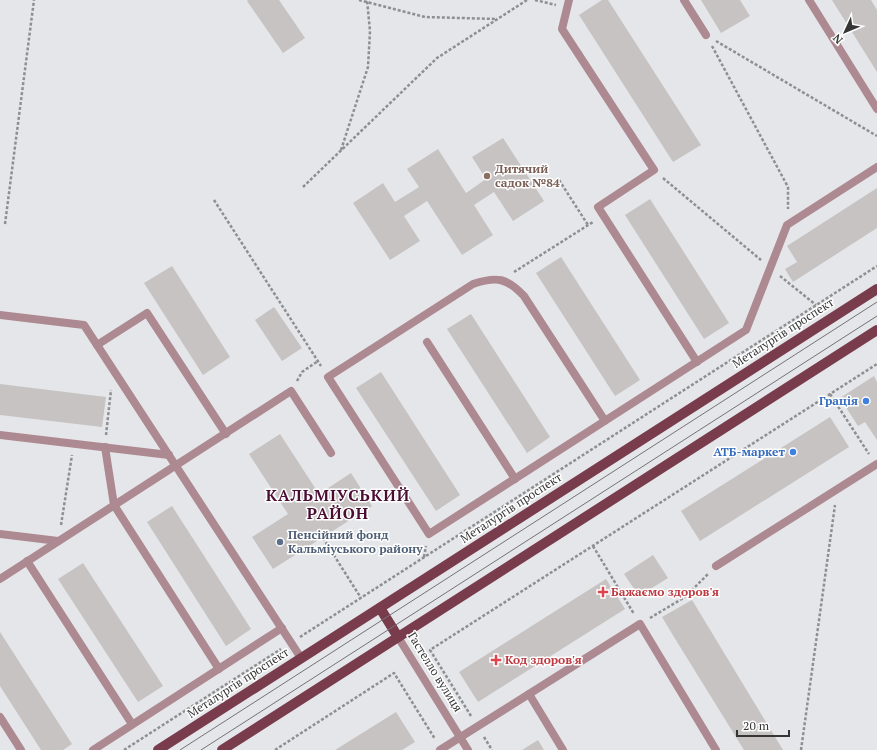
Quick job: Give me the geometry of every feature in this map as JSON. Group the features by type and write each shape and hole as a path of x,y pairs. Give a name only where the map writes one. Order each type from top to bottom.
{"main road":[{"name":"Металургів проспект","path":"158,750 877,289"},
{"path":"222,750 877,330"},
{"name":"Гастелло вулиця","path":"380,608 398,637"}],"street":[{"path":"684,0 706,35"},
{"path":"809,0 877,109"},
{"path":"568,4 562,29 654,170 598,206 697,362"},
{"path":"605,421 524,296 514,286 502,280 487,279 473,284 328,377 429,534 697,362 746,330 787,225 877,167"},
{"path":"97,345 147,313 226,434"},
{"path":"0,315 84,325 301,658"},
{"path":"427,342 515,479"},
{"path":"0,578 291,391 331,453"},
{"path":"0,435 169,455"},
{"path":"105,447 114,505 219,669"},
{"path":"716,566 876,465"},
{"path":"0,534 58,541"},
{"path":"27,561 132,724"},
{"path":"441,750 640,624 716,750"},
{"path":"92,750 282,628"},
{"name":"Гастелло вулиця","path":"398,637 468,750"},
{"path":"529,694 563,750"},
{"path":"0,717 21,750"}],"path":[{"path":"5,224 34,0"},
{"path":"360,0 425,17 497,20"},
{"path":"303,187 437,58 528,0"},
{"path":"535,0 568,4"},
{"path":"341,150 368,67 370,31 367,1"},
{"path":"706,35 877,136"},
{"path":"706,35 788,187 787,225"},
{"path":"654,170 816,306"},
{"path":"559,180 588,225"},
{"path":"214,200 328,377"},
{"path":"502,280 603,216"},
{"path":"124,750 877,266"},
{"path":"302,372 318,361"},
{"path":"492,750 430,650 877,365"},
{"path":"105,447 113,370"},
{"path":"830,394 876,465"},
{"path":"58,541 74,444"},
{"path":"801,750 837,489"},
{"path":"323,538 361,598"},
{"path":"594,546 640,624 685,597 716,566"},
{"path":"275,750 394,673 441,750"}],"building":[{"path":"279,0 305,38 283,53 247,1"},
{"path":"602,0 608,0 701,145 673,162 579,15"},
{"path":"701,0 740,0 750,16 721,33"},
{"path":"832,0 871,0 877,10 877,72"},
{"path":"503,138 544,201 513,221 494,192 474,205 493,235 462,255 427,201 404,216 420,241 390,260 353,203 383,183 395,202 419,187 407,169 438,149 466,193 486,179 472,157"},
{"path":"877,188 877,228 793,282 785,269 797,262 787,246"},
{"path":"650,199 729,323 704,339 625,215"},
{"path":"561,257 640,380 615,396 536,273"},
{"path":"172,266 230,357 203,375 144,283"},
{"path":"274,307 302,348 282,361 255,320"},
{"path":"471,314 550,437 527,453 447,329"},
{"path":"381,372 460,495 436,511 356,388"},
{"path":"874,376 877,382 877,440 865,422 858,426 840,398"},
{"path":"0,384 106,397 102,427 0,415"},
{"path":"830,417 849,447 700,541 681,511"},
{"path":"280,434 319,494 351,473 372,506 273,569 252,537 288,514 249,454"},
{"path":"172,506 251,629 226,646 147,522"},
{"path":"653,555 668,578 639,596 624,574"},
{"path":"83,563 163,686 138,702 58,579"},
{"path":"606,579 625,609 478,702 459,672"},
{"path":"692,600 783,750 744,750 674,637 662,617"},
{"path":"0,632 72,744 63,750 41,750 0,686"},
{"path":"396,712 415,742 402,750 335,750"},
{"path":"538,740 544,750 522,750"}],"tram line":[{"path":"180,750 877,302"},
{"path":"201,750 877,316"}],"place":[{"name":"Дитячий садок №84","path":"487,176"},
{"name":"Грація","path":"866,401"},
{"name":"АТБ-маркет","path":"793,452"},
{"name":"Пенсійний фонд Кальміуського району","path":"280,542"},
{"name":"Бажаємо здоров'я","path":"603,592"},
{"name":"Код здоров'я","path":"496,660"}],"district":[{"name":"КАЛЬМІУСЬКИЙ РАЙОН","path":"338,504"}]}
